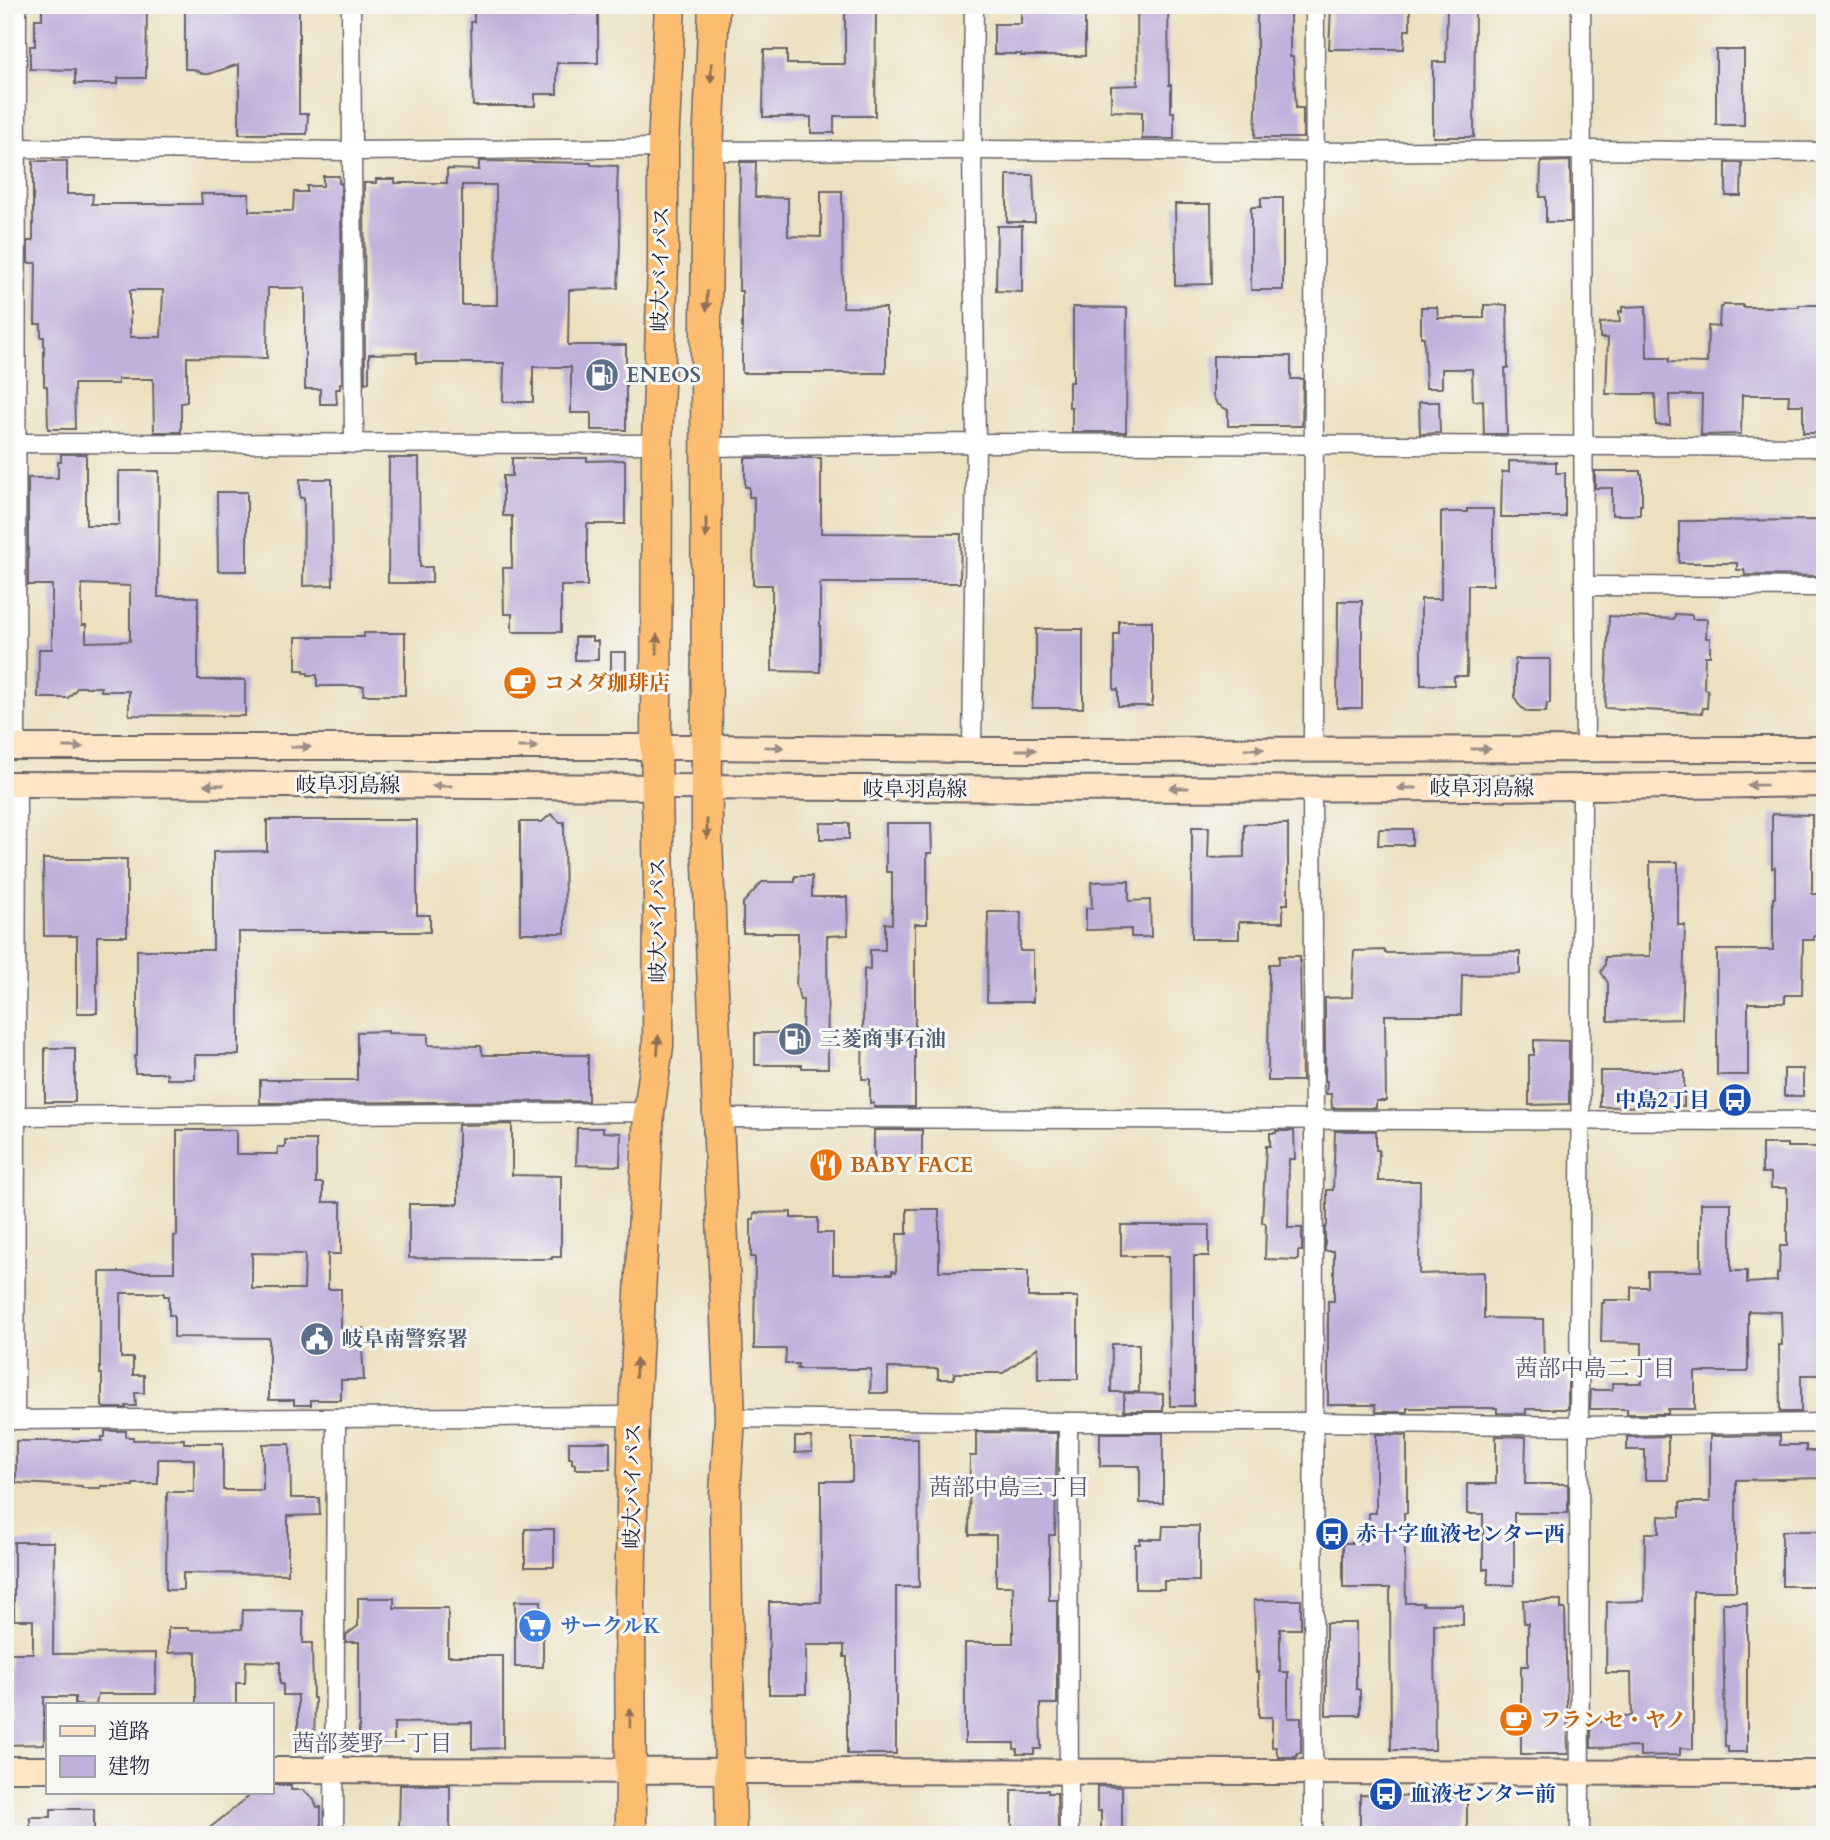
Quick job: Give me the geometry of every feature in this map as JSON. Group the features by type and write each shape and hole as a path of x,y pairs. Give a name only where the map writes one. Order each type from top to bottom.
{"highway":[{"name":"岐大バイパス","path":"631,1835 630,1599 634,1416 649,1112 659,1046 657,444 663,263 663,148 670,5"},
{"path":"714,5 708,151 706,747 707,840 730,1418 725,1493 731,1835"}],"main road":[{"name":"岐阜羽島線","path":"11,747 1825,749"},
{"name":"岐阜羽島線","path":"11,785 947,789 1582,788 1825,783"},
{"path":"5,1769 46,1769"},
{"path":"273,1770 1825,1773"}],"street":[{"path":"11,747 11,148 17,5"},
{"path":"351,5 354,444"},
{"path":"972,750 976,443 972,150 974,5"},
{"path":"1313,749 1315,5"},
{"path":"1581,5 1585,749"},
{"path":"11,148 351,151 663,148"},
{"path":"708,151 1825,152"},
{"path":"11,442 657,444"},
{"path":"707,447 976,443 1825,447"},
{"path":"1584,586 1825,587"},
{"path":"11,785 10,1420 634,1416"},
{"path":"1312,788 1313,1835"},
{"path":"1580,1835 1582,788"},
{"path":"10,1116 649,1112"},
{"path":"718,1118 1825,1121"},
{"path":"334,1835 336,1418"},
{"path":"730,1418 1579,1426 1825,1423"},
{"path":"1068,1422 1069,1835"}],"building":[{"path":"42,5 147,6 146,78 118,78 118,84 75,84 75,70 30,69 30,46 35,46 35,19 42,19"},
{"path":"1137,5 1168,5 1169,85 1171,112 1174,112 1174,139 1142,139 1142,112 1111,111 1111,86 1138,85"},
{"path":"1447,5 1475,5 1474,137 1433,137 1433,62 1446,62"},
{"path":"474,6 557,6 557,13 598,13 598,63 557,63 557,94 535,94 535,106 473,106 471,22 474,22"},
{"path":"1290,6 1290,57 1293,57 1296,108 1303,108 1303,138 1255,138 1257,7"},
{"path":"1410,6 1410,30 1405,30 1404,49 1329,49 1331,8"},
{"path":"185,7 299,7 299,114 308,114 307,134 239,134 239,64 209,74 185,69"},
{"path":"845,8 876,8 875,116 834,116 834,133 811,133 811,117 763,117 764,50 787,50 787,64 845,64"},
{"path":"1021,11 1085,11 1085,56 994,54 994,24 1021,24"},
{"path":"1716,50 1744,50 1744,125 1716,125"},
{"path":"33,161 67,161 67,194 93,194 92,204 202,204 201,194 249,194 249,211 293,211 294,192 307,192 307,186 323,186 323,176 339,176 342,383 340,389 336,389 337,404 320,404 320,389 305,389 305,288 268,288 267,358 187,357 187,402 181,403 181,432 154,432 153,379 118,379 118,384 74,384 75,429 48,429 47,386 44,386 44,337 41,337 41,324 35,324 36,263 28,263 28,241 33,241","holes":["130,290 163,290 161,337 130,337"]},
{"path":"479,161 618,166 618,288 569,290 568,345 626,345 626,430 591,430 591,413 571,413 571,367 533,367 533,402 503,402 504,363 416,363 416,353 369,354 369,382 365,383 364,183 376,183 376,179 395,179 395,183 447,183 447,169 479,170","holes":["462,185 496,185 497,305 462,305"]},
{"path":"1570,161 1571,222 1546,222 1546,197 1540,197 1541,162"},
{"path":"740,162 756,162 755,197 788,198 788,236 821,237 821,191 842,191 843,307 886,308 886,373 742,373 742,291 739,291"},
{"path":"1726,163 1742,163 1741,196 1726,196"},
{"path":"1007,175 1033,175 1035,222 1007,222"},
{"path":"1261,198 1283,198 1283,290 1251,290 1251,207 1261,207"},
{"path":"1175,204 1211,204 1212,284 1175,285"},
{"path":"997,226 1022,226 1022,292 996,291"},
{"path":"1484,305 1507,305 1507,434 1484,434 1483,400 1473,401 1472,369 1442,369 1442,388 1426,388 1421,307 1437,307 1438,318 1484,318"},
{"path":"1822,305 1825,433 1803,433 1803,405 1788,405 1789,395 1742,395 1741,434 1701,435 1702,395 1669,395 1670,425 1656,425 1655,394 1606,394 1608,338 1600,338 1600,323 1620,322 1619,311 1622,312 1622,307 1646,306 1647,358 1669,358 1669,362 1707,363 1708,326 1719,327 1720,307"},
{"path":"1073,307 1127,308 1126,432 1072,432 1069,382 1073,382"},
{"path":"1213,356 1291,356 1291,379 1303,379 1302,426 1228,426 1228,410 1217,404 1213,396"},
{"path":"1419,402 1439,402 1440,433 1420,434"},
{"path":"61,454 86,454 86,525 119,525 119,471 159,471 158,597 198,597 198,680 245,680 245,716 129,715 129,691 101,691 101,687 78,687 68,698 38,698 39,649 52,649 52,585 28,585 28,478 58,478 58,462 61,462","holes":["82,584 130,586 130,641 86,642 86,625 82,625"]},
{"path":"389,458 419,458 420,567 432,567 432,583 388,583"},
{"path":"512,458 625,460 625,524 587,524 587,586 561,586 561,632 512,632 512,614 504,614 503,568 512,568 512,516 503,516 503,476 512,476"},
{"path":"745,458 821,458 821,533 961,534 960,583 820,583 820,672 772,671 772,585 753,585 754,497 749,497 749,487 745,487"},
{"path":"1509,461 1556,462 1556,473 1565,473 1565,517 1501,517 1502,472 1509,472"},
{"path":"1595,471 1640,471 1640,515 1612,515 1612,488 1595,488"},
{"path":"300,479 332,479 333,585 303,586 304,498 300,498"},
{"path":"217,492 247,492 247,571 218,571"},
{"path":"1467,509 1493,509 1493,585 1468,585 1467,676 1454,676 1454,685 1421,685 1421,599 1441,599 1441,512 1467,512"},
{"path":"1822,520 1825,576 1745,575 1744,570 1737,570 1737,563 1679,563 1679,521"},
{"path":"1338,601 1362,601 1362,708 1337,708"},
{"path":"1675,614 1692,615 1692,619 1707,619 1706,638 1710,638 1710,656 1705,656 1704,689 1708,690 1707,708 1703,708 1702,713 1605,708 1609,616 1674,619"},
{"path":"1119,621 1152,621 1152,706 1118,706 1118,689 1114,690 1114,634 1119,634"},
{"path":"1036,629 1083,629 1083,708 1032,708 1036,679"},
{"path":"364,633 405,633 405,695 363,695 364,686 317,686 317,675 296,670 296,637 364,637"},
{"path":"575,637 592,637 592,641 598,641 598,660 575,660"},
{"path":"611,652 626,652 626,677 611,677"},
{"path":"1515,659 1550,659 1550,703 1547,703 1546,712 1529,712 1518,704 1515,697"},
{"path":"551,814 564,822 565,933 520,933 520,822 542,822"},
{"path":"1772,814 1812,815 1812,894 1825,894 1825,936 1803,940 1802,995 1785,995 1785,1003 1748,1003 1748,1075 1717,1075 1717,950 1773,950 1775,867 1772,868"},
{"path":"267,820 417,820 417,915 430,915 430,932 239,932 239,1055 195,1055 195,1079 167,1079 167,1073 135,1073 137,950 213,950 213,852 267,851"},
{"path":"820,823 849,823 849,839 820,839"},
{"path":"886,823 931,823 932,853 927,853 927,924 915,924 915,1107 874,1107 874,1103 870,1103 870,1079 862,1079 864,969 870,970 870,950 885,950 885,923 892,924 892,872 886,872"},
{"path":"1244,824 1288,824 1288,904 1283,904 1283,922 1239,922 1239,939 1192,939 1192,827 1209,827 1208,858 1244,857"},
{"path":"1379,829 1412,829 1412,845 1378,845"},
{"path":"43,859 127,859 127,936 97,936 97,1013 77,1013 77,936 44,936"},
{"path":"1650,862 1678,862 1678,925 1685,925 1682,1019 1608,1021 1608,983 1601,972 1605,957 1650,956"},
{"path":"795,876 812,876 812,897 847,897 848,935 827,936 828,1068 755,1065 755,1033 802,1033 803,1000 800,1000 796,983 798,933 743,933 743,903 762,882 795,882"},
{"path":"1129,881 1129,901 1150,900 1151,937 1131,937 1131,929 1086,930 1086,908 1092,908 1091,882"},
{"path":"988,912 1021,912 1020,951 1033,951 1033,1002 987,1002"},
{"path":"1385,950 1385,953 1520,952 1520,974 1462,975 1461,1015 1385,1015 1386,1101 1376,1101 1376,1108 1332,1108 1331,1094 1326,1094 1325,1081 1325,998 1352,997 1354,951"},
{"path":"1279,956 1300,956 1302,1081 1268,1081 1269,964 1279,964"},
{"path":"357,1032 428,1034 428,1045 481,1046 483,1055 588,1055 588,1101 260,1103 260,1080 357,1080"},
{"path":"1534,1040 1569,1041 1569,1104 1529,1105 1529,1055 1534,1055"},
{"path":"45,1048 75,1048 75,1102 45,1102"},
{"path":"1784,1069 1803,1069 1803,1096 1784,1096"},
{"path":"1600,1071 1684,1071 1684,1106 1600,1107"},
{"path":"512,1124 512,1175 561,1176 561,1257 409,1258 409,1204 458,1204 458,1125"},
{"path":"577,1128 603,1128 603,1132 621,1133 620,1166 576,1165"},
{"path":"177,1130 236,1130 236,1154 278,1154 278,1147 285,1147 285,1140 316,1140 316,1183 323,1183 323,1202 341,1202 341,1254 328,1254 328,1289 341,1289 341,1328 364,1328 364,1380 341,1380 341,1400 311,1400 311,1405 294,1405 294,1400 269,1400 269,1338 174,1337 174,1315 169,1315 169,1296 164,1296 164,1293 121,1293 121,1358 133,1358 133,1375 144,1375 144,1393 135,1393 136,1406 104,1408 100,1374 100,1272 174,1272 174,1236 177,1236","holes":["252,1253 305,1254 304,1289 252,1289"]},
{"path":"874,1130 922,1130 922,1158 874,1158"},
{"path":"1294,1131 1295,1159 1289,1159 1288,1228 1302,1228 1302,1251 1298,1251 1298,1260 1265,1259 1266,1226 1262,1222 1266,1146 1270,1146 1270,1133"},
{"path":"1335,1131 1376,1131 1376,1150 1379,1150 1378,1181 1420,1181 1419,1274 1484,1272 1484,1318 1543,1319 1544,1370 1568,1370 1568,1409 1526,1409 1526,1414 1497,1413 1497,1408 1407,1408 1407,1412 1376,1412 1375,1405 1328,1405 1328,1301 1334,1301 1334,1251 1325,1251 1325,1228 1327,1190 1333,1190"},
{"path":"1762,1144 1825,1147 1825,1375 1801,1375 1801,1412 1780,1412 1781,1312 1748,1311 1748,1372 1695,1372 1695,1409 1668,1409 1668,1414 1627,1414 1627,1409 1590,1409 1591,1390 1612,1390 1612,1383 1642,1383 1642,1343 1601,1342 1602,1303 1604,1300 1631,1300 1631,1287 1648,1287 1648,1271 1701,1271 1701,1203 1731,1203 1731,1271 1747,1271 1747,1283 1777,1281 1780,1246 1787,1246 1787,1188 1771,1188 1771,1173 1762,1173"},
{"path":"907,1209 939,1209 939,1271 1028,1271 1028,1297 1078,1297 1078,1379 1038,1379 1038,1347 1003,1373 954,1373 954,1379 938,1379 938,1369 888,1368 888,1393 870,1393 871,1369 797,1369 798,1364 785,1364 786,1349 754,1349 755,1257 751,1257 751,1219 754,1219 754,1213 791,1212 791,1218 818,1218 818,1233 833,1233 833,1274 892,1274 892,1271 896,1272 897,1234 907,1234"},
{"path":"1121,1225 1209,1225 1209,1256 1194,1256 1194,1406 1170,1406 1169,1256 1121,1256"},
{"path":"1112,1344 1139,1344 1139,1392 1111,1392"},
{"path":"1124,1393 1163,1394 1163,1411 1124,1411"},
{"path":"105,1431 126,1431 126,1437 133,1437 133,1440 184,1439 184,1443 223,1443 223,1490 263,1490 263,1444 290,1444 291,1498 319,1498 320,1515 288,1516 288,1574 183,1573 183,1590 166,1590 167,1492 194,1492 194,1459 158,1459 158,1484 82,1488 16,1483 16,1441 102,1441"},
{"path":"976,1432 1057,1433 1055,1535 1049,1535 1049,1600 1057,1600 1057,1704 1040,1704 1041,1749 1034,1749 1034,1754 1017,1754 1014,1743 965,1743 965,1643 1013,1643 1013,1586 996,1586 996,1535 969,1535 970,1456 976,1456"},
{"path":"1100,1433 1163,1433 1163,1503 1140,1503 1140,1466 1100,1466"},
{"path":"1376,1434 1407,1435 1407,1513 1404,1513 1406,1603 1463,1605 1463,1625 1434,1624 1435,1750 1391,1750 1390,1588 1343,1588 1343,1543 1362,1543 1363,1526 1369,1526 1369,1513 1376,1513"},
{"path":"1780,1435 1780,1445 1806,1445 1806,1451 1825,1451 1825,1478 1736,1480 1736,1591 1693,1591 1693,1749 1680,1748 1680,1755 1640,1756 1640,1747 1591,1748 1591,1722 1601,1722 1601,1716 1632,1716 1631,1673 1606,1673 1607,1602 1644,1601 1645,1533 1659,1533 1659,1516 1680,1517 1680,1502 1710,1502 1710,1436"},
{"path":"1496,1436 1526,1437 1525,1484 1568,1484 1568,1513 1514,1513 1514,1585 1488,1585 1488,1569 1483,1569 1483,1514 1467,1514 1467,1484 1496,1484"},
{"path":"1668,1436 1668,1480 1645,1480 1645,1450 1627,1450 1627,1437"},
{"path":"795,1437 811,1437 812,1452 795,1453"},
{"path":"852,1438 918,1438 919,1587 896,1587 896,1754 847,1754 847,1657 844,1657 844,1645 806,1645 806,1694 769,1694 769,1602 821,1602 821,1481 852,1481"},
{"path":"569,1442 610,1442 610,1469 575,1469 572,1458 569,1458"},
{"path":"1163,1526 1199,1526 1199,1581 1164,1581 1164,1589 1135,1589 1135,1544 1140,1544 1140,1539 1162,1539"},
{"path":"525,1529 554,1529 554,1567 525,1567"},
{"path":"1782,1531 1825,1531 1825,1586 1782,1586"},
{"path":"14,1542 54,1542 53,1654 156,1653 156,1694 98,1694 96,1703 75,1703 75,1697 44,1697 44,1744 5,1745 5,1717 10,1717 10,1653 33,1653 33,1620 14,1620"},
{"path":"358,1598 394,1598 394,1608 448,1608 448,1656 503,1656 503,1748 472,1749 472,1722 394,1723 394,1744 359,1744 359,1642 346,1642 346,1635 358,1626"},
{"path":"1254,1600 1301,1600 1301,1629 1280,1629 1280,1672 1288,1672 1288,1718 1301,1718 1301,1753 1297,1753 1297,1757 1278,1757 1276,1747 1272,1747 1272,1717 1259,1717"},
{"path":"1523,1600 1561,1600 1561,1609 1565,1609 1568,1754 1521,1754 1521,1666 1528,1666 1528,1623 1524,1623"},
{"path":"515,1601 541,1601 543,1667 515,1667"},
{"path":"1723,1603 1747,1603 1747,1752 1728,1752 1728,1746 1725,1746"},
{"path":"243,1610 303,1611 303,1643 312,1643 314,1748 298,1748 298,1695 283,1695 280,1662 246,1661 245,1683 236,1683 236,1703 196,1703 196,1652 168,1653 168,1628 242,1629"},
{"path":"1326,1623 1356,1623 1356,1689 1360,1690 1360,1715 1326,1715"},
{"path":"273,1785 291,1785 291,1790 303,1790 314,1800 317,1807 321,1807 321,1835 201,1835 252,1794 273,1794"},
{"path":"400,1785 450,1785 450,1835 425,1835 425,1828 399,1828"},
{"path":"1097,1786 1122,1787 1122,1835 1104,1835 1104,1831 1101,1831 1101,1811 1097,1811"},
{"path":"1012,1790 1048,1790 1048,1793 1057,1793 1058,1835 1012,1835"},
{"path":"1360,1795 1467,1797 1467,1835 1360,1835"},
{"path":"51,1809 94,1809 94,1835 30,1835 30,1817 51,1817"}],"waterway":[{"path":"5,1187 5,1352"}],"place":[{"name":"ENEOS","path":"602,375"},
{"name":"コメダ珈琲店","path":"520,683"},
{"name":"三菱商事石油","path":"795,1039"},
{"name":"中島2丁目","path":"1735,1100"},
{"name":"BABY FACE","path":"826,1165"},
{"name":"岐阜南警察署","path":"317,1339"},
{"name":"赤十字血液センター西","path":"1332,1534"},
{"name":"サークルK","path":"535,1626"},
{"name":"フランセ・ヤノ","path":"1516,1720"},
{"name":"血液センター前","path":"1386,1794"}],"district":[{"name":"茜部中島二丁目","path":"1595,1368"},
{"name":"茜部中島三丁目","path":"1009,1487"},
{"name":"茜部菱野一丁目","path":"372,1743"}]}
